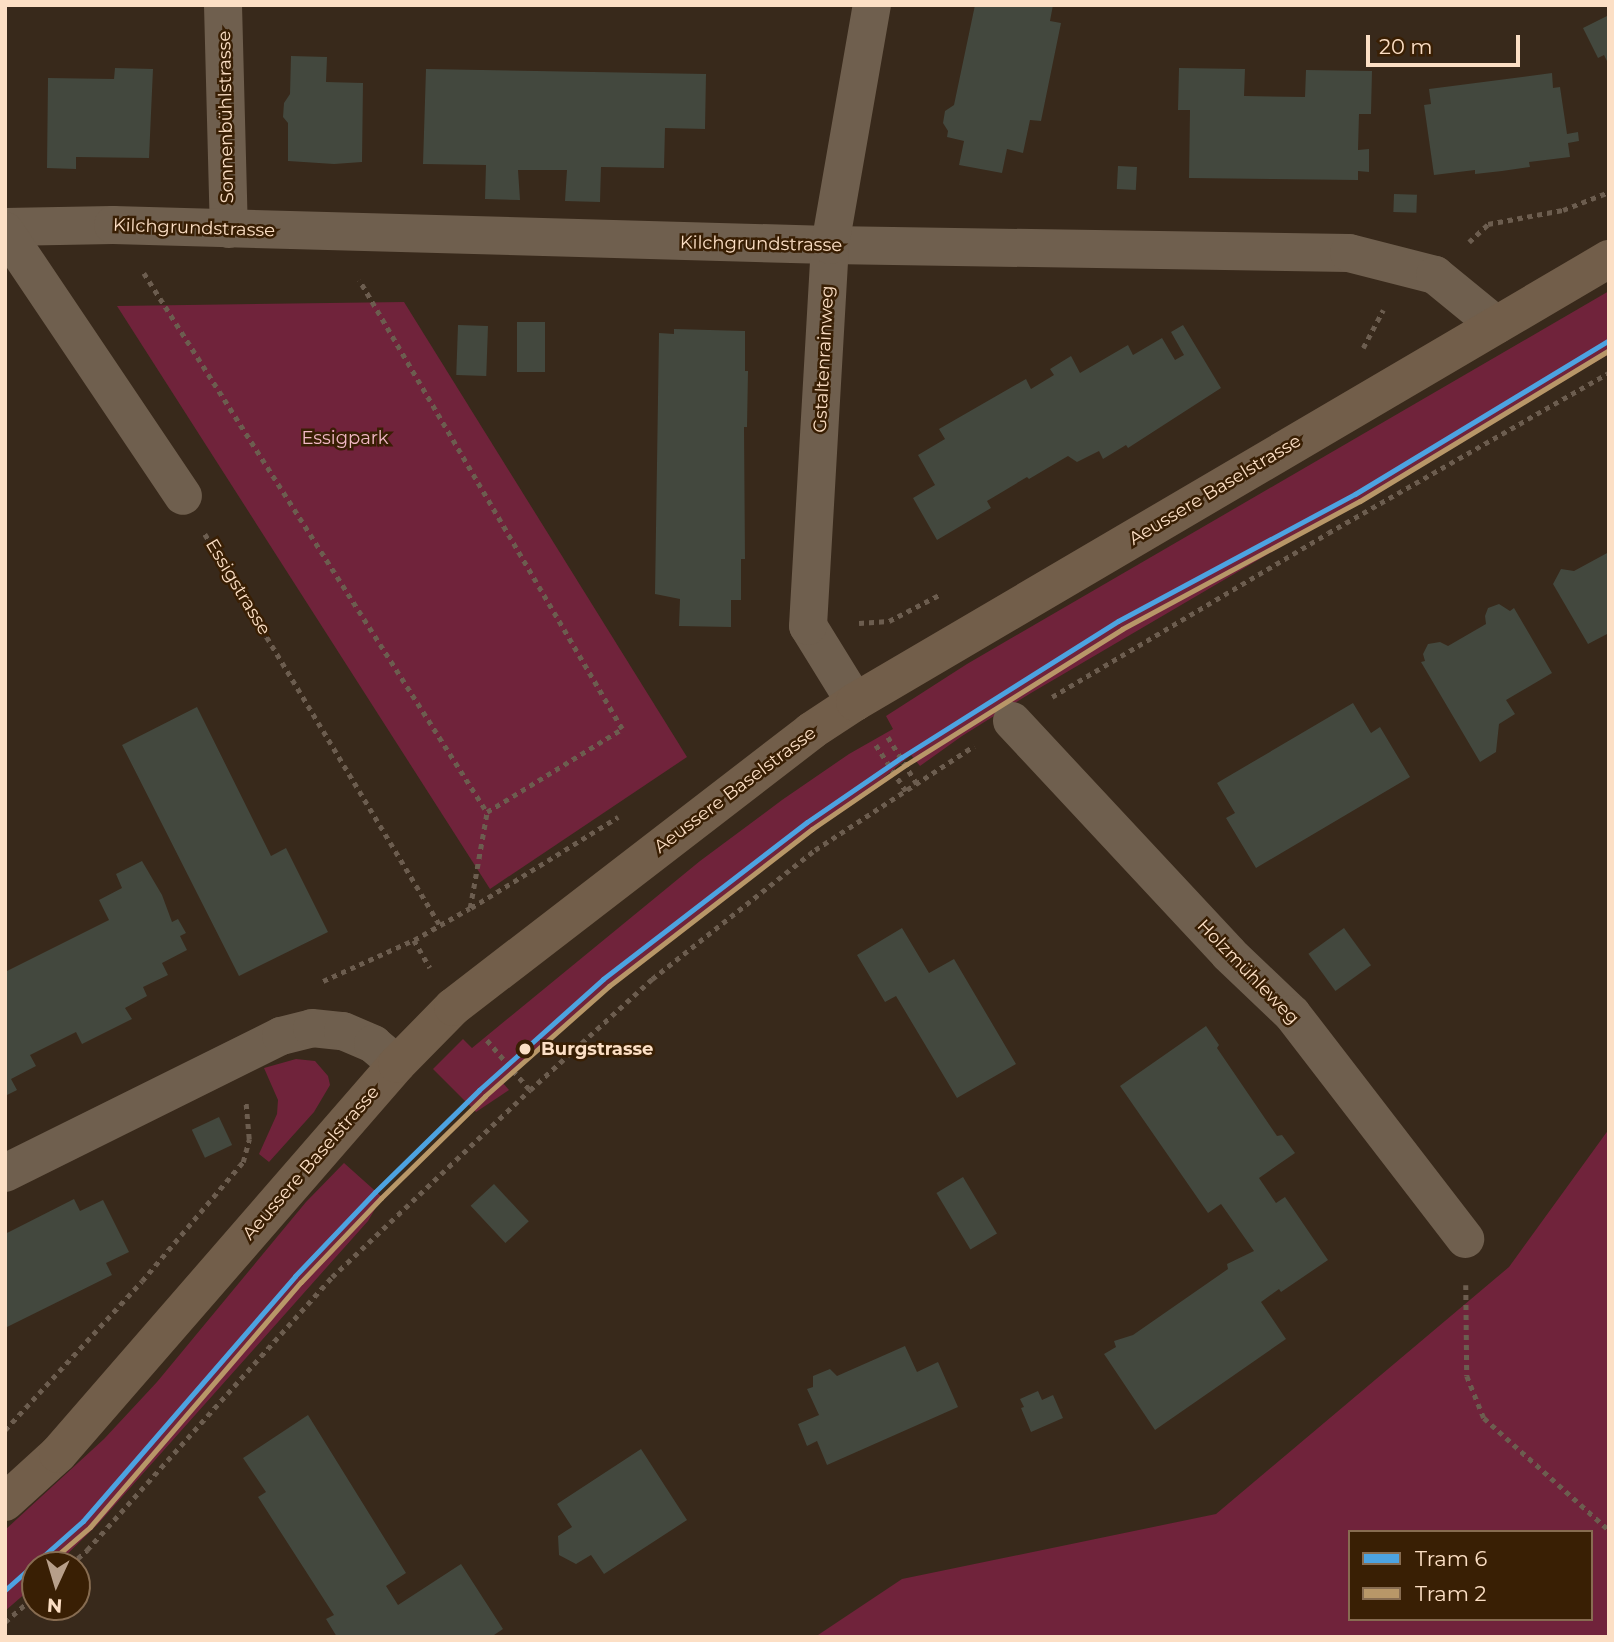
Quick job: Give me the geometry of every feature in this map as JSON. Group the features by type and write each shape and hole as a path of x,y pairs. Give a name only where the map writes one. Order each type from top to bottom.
{"main road":[{"name":"Aeussere Baselstrasse","path":"5,1502 58,1454 397,1064 453,1007 811,731 855,702 1609,259"}],"street":[{"name":"Sonnenbühlstrasse","path":"223,5 229,229"},
{"name":"Gstaltenrainweg","path":"808,626 830,245 873,5"},
{"name":"Kilchgrundstrasse","path":"5,229 113,225 332,234 1349,253 1436,275 1496,325"},
{"path":"5,229 183,496"},
{"path":"808,626 855,702"},
{"name":"Holzmühleweg","path":"1012,721 1229,954 1292,1014 1465,1239"},
{"path":"5,1173 281,1036 312,1028 343,1031 373,1044 397,1064"}],"path":[{"path":"1363,349 1380,312 1436,275 1488,225 1563,210 1609,192"},
{"path":"113,225 487,812 470,908 414,940"},
{"path":"332,234 622,729 487,812"},
{"path":"86,1551 332,1277 652,979 793,867 1012,721 1328,533 1609,373"},
{"name":"Essigstrasse","path":"183,496 441,926"},
{"path":"808,626 889,621 950,589"},
{"path":"855,702 889,737 917,784"},
{"path":"480,1032 530,1090"},
{"path":"5,1430 142,1281 243,1162 249,1139 238,1057"},
{"path":"1465,1239 1467,1376 1484,1418 1609,1530"},
{"path":"5,1622 21,1608"}],"green space":[{"path":"1609,291 1609,354 1031,693 920,766 911,755 871,788 758,869 652,951 502,1082 509,1090 476,1112 433,1069 463,1039 472,1048 700,861 782,800 849,754 893,729 886,716 967,664"},
{"name":"Essigpark","path":"404,302 687,757 490,889 117,306"},
{"path":"296,1059 315,1061 328,1076 330,1085 314,1112 269,1162 259,1154 277,1114 278,1100 264,1068"},
{"path":"1609,1129 1609,1637 815,1637 902,1579 1216,1514 1509,1267"},
{"path":"344,1163 382,1197 368,1221 97,1525 70,1551 21,1551 21,1597 5,1611 5,1530 104,1439 157,1382 306,1202"}],"building":[{"path":"975,5 1053,5 1050,21 1061,23 1041,121 1030,120 1023,153 1007,149 1002,173 959,165 964,141 947,137 948,131 943,123 945,111 954,105"},
{"path":"1609,15 1609,65 1604,55 1598,58 1583,28"},
{"path":"291,56 327,57 326,82 363,83 362,162 334,164 288,161 288,123 283,117 284,103 290,94"},
{"path":"115,68 153,69 149,158 76,157 76,169 47,168 48,78 114,79"},
{"path":"1179,68 1245,69 1244,96 1305,97 1306,70 1372,71 1371,114 1359,114 1358,150 1369,149 1369,172 1358,171 1358,180 1189,178 1190,110 1178,110"},
{"path":"426,69 706,74 705,129 665,128 664,168 601,167 600,202 565,201 567,170 518,170 520,200 485,199 486,165 423,164"},
{"path":"1552,73 1553,88 1560,87 1567,134 1578,132 1579,141 1568,143 1570,157 1529,162 1530,167 1502,171 1475,174 1475,170 1434,175 1424,105 1431,104 1429,89"},
{"path":"1118,166 1137,167 1136,190 1117,189"},
{"path":"1394,194 1417,195 1416,213 1393,212"},
{"path":"517,322 545,322 545,372 517,372"},
{"path":"458,325 488,326 486,376 456,375"},
{"path":"1183,325 1221,388 1128,448 1126,445 1103,459 1099,451 1077,462 1068,456 1029,479 1027,477 987,501 991,508 937,540 913,498 935,485 918,455 945,439 939,429 1026,379 1031,389 1054,375 1050,369 1071,356 1080,373 1128,345 1133,355 1162,338 1175,360 1184,355 1171,332"},
{"path":"674,329 745,331 745,371 748,371 747,427 744,427 745,559 741,559 741,600 731,600 731,627 679,626 680,599 655,594 659,333 674,334"},
{"path":"1609,552 1609,633 1588,644 1553,584 1561,569 1574,571"},
{"path":"1499,604 1510,611 1514,608 1552,673 1506,700 1515,714 1499,724 1496,752 1480,762 1421,662 1425,661 1423,654 1428,644 1440,642 1448,646 1486,624 1488,608"},
{"path":"1353,703 1371,733 1380,727 1410,777 1256,868 1226,818 1235,813 1217,783"},
{"path":"197,707 271,856 286,848 328,932 239,976 122,745"},
{"path":"142,861 162,895 172,922 178,919 186,933 180,936 187,950 162,963 168,975 143,987 147,996 125,1008 132,1019 82,1044 76,1032 30,1055 36,1066 11,1079 17,1090 5,1096 5,972 109,920 99,900 122,888 116,874"},
{"path":"902,928 929,973 954,959 1016,1064 957,1098 896,996 885,1002 857,955"},
{"path":"1344,928 1371,965 1335,991 1308,954"},
{"path":"1206,1026 1219,1045 1217,1048 1277,1136 1282,1135 1295,1153 1259,1178 1276,1203 1285,1197 1328,1260 1281,1292 1279,1289 1261,1302 1286,1339 1155,1430 1104,1354 1116,1347 1114,1341 1133,1335 1228,1269 1227,1264 1254,1251 1221,1204 1208,1213 1120,1086"},
{"path":"219,1117 232,1145 205,1158 192,1130"},
{"path":"963,1177 997,1234 970,1250 936,1193"},
{"path":"494,1184 529,1221 505,1243 471,1206"},
{"path":"74,1199 80,1211 103,1200 129,1252 106,1263 112,1275 5,1328 5,1234"},
{"path":"905,1346 917,1372 938,1362 958,1407 827,1465 817,1441 807,1446 798,1424 819,1415 807,1389 813,1387 813,1376 830,1369 837,1376"},
{"path":"1038,1391 1042,1400 1053,1395 1063,1418 1031,1432 1020,1399"},
{"path":"308,1415 406,1573 386,1586 398,1605 461,1564 503,1629 491,1637 337,1637 326,1619 334,1615 258,1497 266,1492 243,1458"},
{"path":"641,1449 687,1520 604,1574 591,1555 576,1564 559,1555 558,1536 572,1527 557,1504"}],"tram line":[{"name":"6","path":"5,1590 83,1521 295,1276 375,1192 479,1090 603,979 807,822 902,757 1118,621 1355,494 1609,340"},
{"name":"2","path":"62,1551 90,1527 301,1282 381,1198 485,1096 609,986 812,829 907,764 1122,629 1360,501 1609,350"}],"place":[{"name":"Burgstrasse","path":"525,1049"}]}
